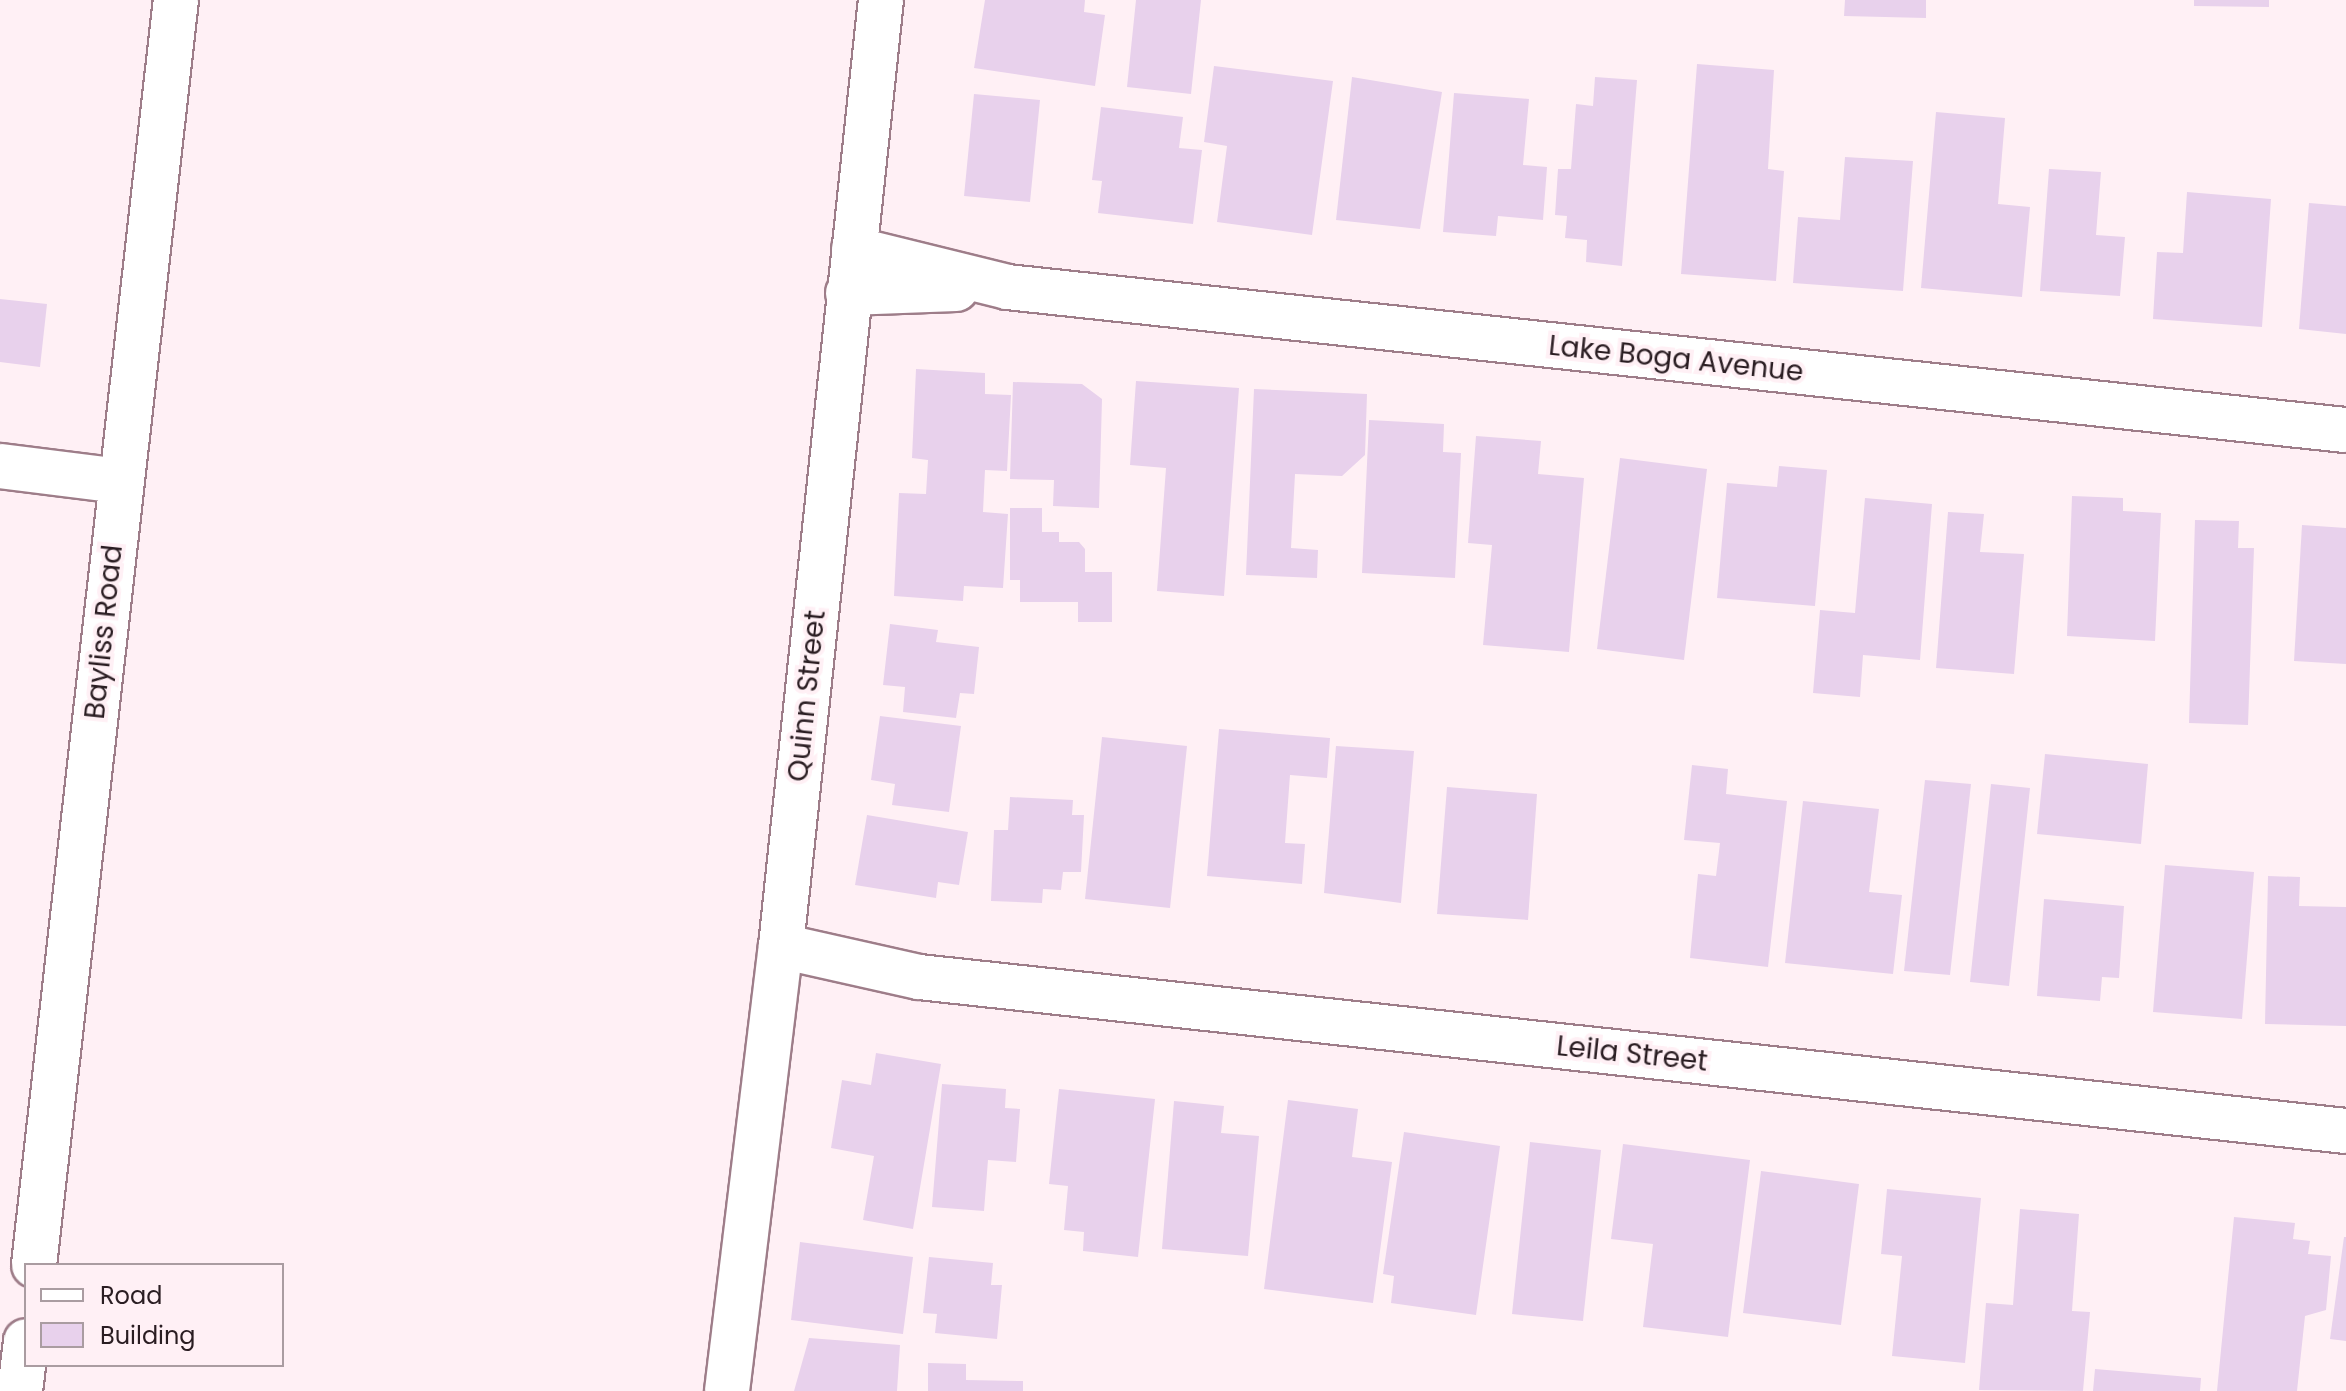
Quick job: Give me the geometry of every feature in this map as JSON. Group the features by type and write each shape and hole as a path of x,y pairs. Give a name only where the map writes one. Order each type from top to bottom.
{"street":[{"name":"Bayliss Road","path":"34,1263 176,0"},
{"name":"Quinn Street","path":"727,1391 779,963 881,0"},
{"name":"Lake Boga Avenue","path":"854,249 1007,287 2346,430"},
{"name":"Lake Boga Avenue","path":"848,293 1007,287"},
{"path":"0,466 121,481"},
{"name":"Leila Street","path":"779,963 2346,1131"},
{"path":"20,1391 24,1358"}],"building":[{"path":"985,0 1085,0 1084,12 1105,15 1095,86 974,68"},
{"path":"1136,0 1201,0 1191,94 1127,87"},
{"path":"1845,0 1926,0 1926,18 1844,16"},
{"path":"2194,0 2269,0 2269,7 2194,6"},
{"path":"1697,64 1774,70 1768,169 1784,171 1776,281 1681,274"},
{"path":"1214,66 1333,81 1312,235 1217,222 1227,146 1204,142"},
{"path":"1352,77 1442,92 1420,229 1336,220"},
{"path":"1595,77 1637,80 1622,266 1586,262 1587,240 1565,238 1567,216 1555,215 1558,169 1571,169 1576,104 1593,106"},
{"path":"1454,93 1529,99 1523,165 1547,167 1543,220 1498,216 1496,236 1443,232"},
{"path":"974,94 1040,100 1030,202 964,196"},
{"path":"1101,107 1183,117 1179,148 1202,150 1193,224 1098,213 1102,181 1092,180"},
{"path":"1936,112 2005,118 1998,204 2030,207 2022,297 1921,288"},
{"path":"1845,157 1913,161 1903,291 1793,283 1798,217 1840,220"},
{"path":"2049,169 2101,172 2096,235 2125,237 2120,296 2040,291"},
{"path":"2187,192 2271,199 2262,327 2153,319 2157,252 2183,253"},
{"path":"2309,203 2346,206 2346,334 2299,329"},
{"path":"0,299 47,304 40,367 0,362"},
{"path":"916,369 985,373 985,394 1011,395 1007,471 985,470 983,512 1008,514 1003,588 964,586 963,601 894,596 899,493 926,494 928,460 912,458"},
{"path":"1136,381 1239,388 1224,596 1157,591 1166,468 1130,465"},
{"path":"1013,382 1082,384 1102,399 1099,508 1053,506 1054,480 1010,479"},
{"path":"1254,389 1367,394 1365,455 1342,476 1295,474 1291,548 1318,550 1317,578 1246,575"},
{"path":"1369,420 1444,424 1443,452 1461,453 1455,578 1362,573"},
{"path":"1476,436 1541,441 1538,474 1584,478 1569,652 1483,645 1492,545 1468,543"},
{"path":"1620,458 1707,469 1684,660 1597,649"},
{"path":"1779,466 1827,470 1815,606 1717,598 1727,483 1777,487"},
{"path":"2072,496 2123,498 2123,511 2161,513 2155,641 2067,636"},
{"path":"1865,498 1932,504 1920,660 1863,655 1860,697 1813,693 1820,610 1855,613"},
{"path":"1010,508 1042,508 1042,532 1059,532 1059,542 1079,542 1085,549 1085,572 1112,572 1112,622 1078,622 1078,602 1020,602 1020,580 1010,580"},
{"path":"1948,512 1984,514 1980,552 2024,554 2014,674 1936,668"},
{"path":"2195,520 2239,521 2238,548 2254,548 2248,725 2189,723"},
{"path":"2302,525 2346,528 2346,664 2294,661"},
{"path":"890,624 938,630 936,642 979,647 974,694 960,693 956,718 903,712 905,687 883,685"},
{"path":"880,716 961,726 949,812 892,805 895,784 871,780"},
{"path":"1219,729 1330,738 1327,778 1290,775 1285,843 1305,844 1302,884 1207,876"},
{"path":"1102,737 1187,746 1170,908 1085,899"},
{"path":"1336,746 1414,751 1401,903 1324,893"},
{"path":"2045,754 2148,764 2141,844 2037,834"},
{"path":"1692,765 1728,769 1726,794 1787,801 1768,967 1690,958 1698,874 1716,876 1720,843 1684,840"},
{"path":"1925,780 1971,784 1950,975 1904,971"},
{"path":"1991,784 2030,788 2009,986 1970,982"},
{"path":"1447,787 1537,794 1528,920 1437,914"},
{"path":"1010,797 1073,800 1072,815 1084,815 1081,872 1063,872 1061,890 1043,889 1042,903 991,901 994,830 1008,830"},
{"path":"1803,801 1879,809 1869,892 1902,895 1893,974 1785,963"},
{"path":"867,815 968,832 959,885 938,882 936,898 855,885"},
{"path":"2165,865 2254,872 2242,1019 2153,1012"},
{"path":"2268,876 2300,877 2299,906 2346,907 2346,1026 2265,1024"},
{"path":"2044,899 2124,906 2119,978 2102,977 2100,1001 2037,996"},
{"path":"876,1053 941,1064 913,1229 863,1220 874,1156 831,1148 842,1080 871,1085"},
{"path":"942,1084 1006,1089 1005,1108 1020,1109 1016,1162 988,1160 984,1211 932,1207"},
{"path":"1059,1089 1155,1099 1138,1257 1083,1251 1084,1232 1064,1230 1068,1186 1049,1184"},
{"path":"1288,1100 1358,1109 1352,1157 1392,1162 1373,1303 1264,1289"},
{"path":"1174,1101 1224,1106 1221,1133 1259,1136 1248,1256 1162,1249"},
{"path":"1404,1132 1500,1146 1476,1315 1391,1303 1394,1276 1383,1274"},
{"path":"1530,1142 1601,1150 1583,1321 1512,1314"},
{"path":"1623,1144 1750,1160 1728,1337 1643,1327 1653,1244 1611,1239"},
{"path":"1761,1171 1859,1184 1841,1325 1743,1313"},
{"path":"1887,1189 1981,1198 1965,1363 1892,1356 1902,1256 1881,1254"},
{"path":"2020,1209 2079,1214 2072,1311 2090,1312 2083,1391 1979,1390 1986,1303 2013,1305"},
{"path":"2234,1217 2295,1223 2293,1239 2310,1241 2308,1254 2331,1256 2326,1310 2305,1316 2297,1391 2217,1391"},
{"path":"2346,1237 2346,1341 2330,1339"},
{"path":"800,1242 913,1257 903,1334 791,1320"},
{"path":"929,1257 993,1263 991,1285 1002,1285 997,1339 935,1333 937,1314 923,1313"},
{"path":"809,1338 900,1345 897,1391 794,1391"},
{"path":"928,1363 966,1364 966,1380 1023,1381 1023,1391 928,1391"},
{"path":"2095,1369 2201,1378 2200,1391 2093,1391"}]}
